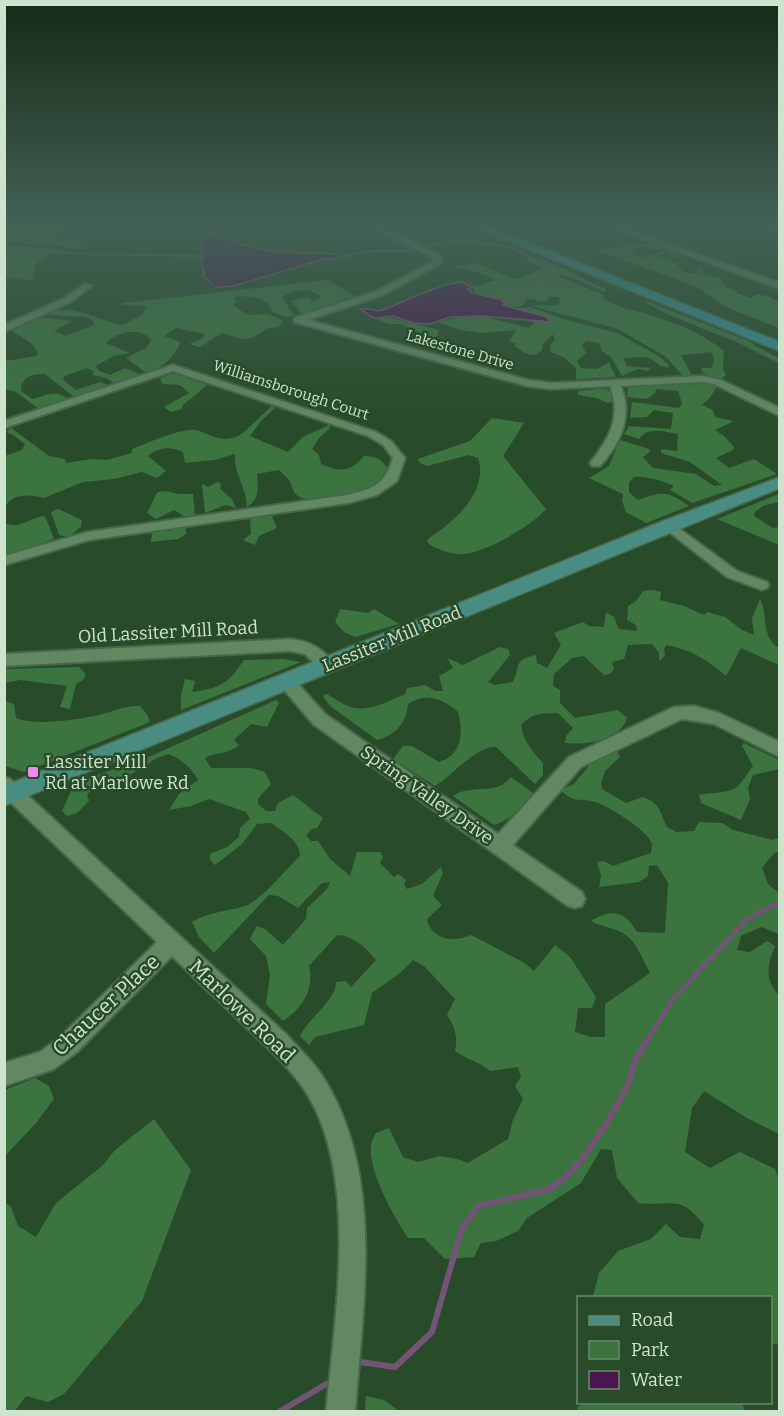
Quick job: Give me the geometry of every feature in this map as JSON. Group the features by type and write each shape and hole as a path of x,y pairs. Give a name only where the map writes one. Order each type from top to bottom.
{"highway":[{"path":"630,287 780,347"},
{"path":"659,287 780,334"}],"main road":[{"name":"Lassiter Mill Road","path":"7,791 780,482"}],"street":[{"path":"4,329 60,304 86,287"},
{"name":"Lakestone Drive","path":"390,287 380,293 297,320 512,381 551,386 683,378 710,380 780,413"},
{"name":"Williamsborough Court","path":"4,425 173,368 372,434 387,443 399,458 393,478 373,492 354,497 88,536 4,561"},
{"path":"596,463 614,442 622,411 614,382"},
{"path":"669,525 732,574 762,585"},
{"name":"Old Lassiter Mill Road","path":"4,660 290,645 303,646 311,650 326,665"},
{"name":"Spring Valley Drive","path":"286,681 319,719 575,900"},
{"path":"501,846 575,762 680,712 696,712 720,718 780,750"},
{"name":"Marlowe Road","path":"7,791 279,1042 316,1088 337,1137 347,1174 353,1214 340,1412"},
{"name":"Chaucer Place","path":"4,1075 46,1061 69,1044 171,943"}],"green space":[{"path":"265,287 339,287 355,297 355,300 313,313 302,314 291,301 308,297 314,302 322,297 307,291 292,292 282,297 294,316 287,317 273,312 263,300 236,296 234,298 237,301 233,305 248,315 268,314 284,321 278,327 269,328 252,338 241,339 222,333 200,347 189,344 203,338 205,334 176,328 164,336 180,342 175,352 163,365 147,373 126,358 146,348 151,341 147,336 142,333 129,332 116,336 106,343 130,353 114,356 96,366 99,371 110,375 125,368 143,376 116,384 106,378 93,375 93,371 87,368 64,376 63,380 76,390 100,382 110,386 74,397 45,374 32,375 25,379 21,391 32,399 60,394 69,400 39,409 16,392 5,389 5,361 37,356 38,352 30,342 10,330 40,317 72,321 54,331 65,336 94,325 93,321 86,317 45,315 55,311 74,311 123,325 143,314 146,306 120,305"},
{"path":"473,287 585,287 604,295 603,298 614,304 667,321 706,339 724,351 723,369 726,375 723,378 713,378 702,372 701,368 712,368 714,360 712,352 681,355 691,374 691,376 683,376 665,356 618,329 532,306 557,305 560,302 559,297 549,297 548,301 525,299 526,302 516,307 505,305 508,301 475,292"},
{"path":"594,287 602,287 606,289 605,292"},
{"path":"697,287 727,287 751,298 757,294 771,297 779,302 779,328 724,306"},
{"path":"644,300 751,342 779,358 779,363 732,340 649,305"},
{"path":"530,307 570,321 617,333 657,355 668,364 669,368 661,366 648,357 623,358 627,366 650,368 648,371 638,369 622,376 611,357 602,351 599,343 586,341 582,345 586,353 577,361 581,368 597,369 609,362 616,377 576,379 576,368 563,357 551,352 550,345 555,340 553,334 542,345 542,350 532,355 509,341 516,330 481,333 461,330 437,322 462,317 486,317 529,328 534,323 515,309"},
{"path":"388,317 439,331 437,336 422,345 419,342 419,333 401,324 388,324 378,319"},
{"path":"170,374 207,385 183,405 182,409 171,412 164,407 189,393 180,385 163,384 160,379"},
{"path":"697,382 717,386 710,398 702,405 713,410 715,417 734,421 715,430 734,447 733,450 716,458 729,468 754,459 777,474 692,503 670,490 674,486 655,479 634,477 629,482 629,492 638,500 665,494 689,506 646,523 626,512 622,501 623,494 589,478 609,466 620,440 649,449 650,452 643,457 653,468 696,474 714,486 722,485 690,462 661,453 661,449 677,451 678,434 652,431 639,439 624,434 629,426 671,429 673,413 654,410 647,417 630,418 632,402 679,408 682,403 678,391 656,389 655,393 647,399 627,397 628,385"},
{"path":"607,389 615,396 615,401 608,403 578,395 578,391"},
{"path":"272,406 275,408 250,436 288,452 303,437 329,425 330,428 319,438 312,449 319,455 321,464 334,469 344,469 354,466 364,456 381,460 388,469 377,483 362,491 308,499 296,494 289,480 279,470 257,474 256,496 247,507 245,493 236,468 235,454 215,460 185,463 183,452 165,448 148,456 166,471 157,478 142,472 114,479 83,482 44,498 27,495 16,497 5,508 5,456 22,450 25,444 6,432 11,428 49,456 65,459 66,463 92,459 107,460 132,453 132,449 182,431 195,430 230,439 245,431"},
{"path":"492,418 524,423 503,456 546,509 529,524 491,546 467,554 450,553 430,545 427,541 458,515 474,494 480,471 478,458 469,455 427,466 420,463 418,459 470,441"},
{"path":"218,482 221,484 220,489 232,499 236,508 226,505 205,513 202,484 208,487"},
{"path":"158,492 193,494 195,516 185,517 174,510 156,519 147,513"},
{"path":"779,494 779,502 763,506 755,512 754,516 773,528 779,527 779,545 717,519"},
{"path":"58,509 82,520 81,527 68,537 59,535 51,512"},
{"path":"45,516 54,539 5,556 5,523 15,525"},
{"path":"272,516 277,528 259,536 255,545 243,540 251,534 250,519"},
{"path":"185,526 186,534 178,539 151,542 152,531 170,531"},
{"path":"643,591 661,592 660,600 684,606 704,615 707,612 725,617 742,630 754,635 752,618 760,599 769,638 779,648 779,665 741,648 726,676 698,656 675,647 666,645 665,656 659,661 659,653 652,644 628,645 624,659 612,662 614,669 610,674 604,675 584,656 572,658 554,674 553,686 560,690 560,703 575,718 618,710 627,718 623,726 610,737 592,742 573,743 565,743 566,736 573,728 558,713 538,714 525,721 521,725 526,741 543,763 543,775 535,784 496,747 488,748 473,756 435,786 393,759 403,746 412,746 439,762 453,754 461,734 458,712 440,701 421,698 408,704 405,717 399,727 389,735 377,740 330,706 323,696 327,694 355,708 370,708 405,694 407,688 425,685 435,691 443,691 439,676 453,668 447,658 463,665 500,647 508,649 510,655 488,682 495,685 513,682 519,664 524,659 536,655 537,663 547,668 561,645 554,633 583,622 589,626 604,627 606,612 614,617 619,629 637,631 636,625 627,620 628,606 636,601"},
{"path":"340,609 368,613 374,609 399,624 355,637 344,632 335,622"},
{"path":"283,659 301,662 181,710 181,695 185,679 195,681 192,692 202,690 228,680 244,660"},
{"path":"79,667 86,674 83,680 76,684 70,709 60,707 67,686 20,680 5,683 5,669"},
{"path":"276,700 279,703 267,727 251,724 234,740 239,745 205,758 211,768 251,768 265,772 271,784 258,799 258,804 266,811 275,811 278,803 293,795 323,818 317,828 312,829 306,835 311,841 318,841 330,859 350,876 357,852 380,852 383,857 380,863 394,877 398,874 406,880 404,884 407,889 422,884 441,867 443,873 433,896 442,905 427,919 429,926 438,935 458,939 471,935 523,962 534,971 555,945 570,957 596,997 592,1008 578,1008 575,1032 591,1037 605,1037 605,1004 650,973 631,939 619,931 591,921 612,913 623,916 637,932 665,933 668,883 657,865 649,866 648,876 639,882 599,887 601,876 597,862 604,861 613,866 651,853 652,844 644,832 618,813 595,802 574,799 560,790 574,784 592,762 617,750 620,757 605,771 601,783 602,789 626,803 643,797 649,800 660,809 667,827 676,832 694,831 699,822 722,823 733,830 773,840 779,838 779,852 774,853 762,868 768,884 779,893 779,934 761,927 741,936 737,950 750,952 767,941 775,946 768,971 771,983 779,995 779,1134 747,1118 704,1091 692,1108 685,1152 710,1168 740,1152 775,1169 780,1183 779,1345 772,1343 772,1296 593,1296 599,1273 618,1251 651,1239 666,1224 680,1237 700,1239 704,1225 681,1205 638,1203 617,1178 612,1150 601,1149 581,1183 527,1218 518,1231 496,1241 481,1243 474,1257 445,1259 424,1238 408,1238 389,1206 374,1168 371,1146 376,1133 389,1128 403,1157 418,1162 440,1156 468,1163 508,1139 513,1120 523,1099 515,1086 521,1077 518,1067 490,1071 455,1051 455,1032 447,1015 455,999 424,966 413,960 400,973 372,993 364,1025 315,1037 309,1045 300,1036 332,996 336,982 346,981 351,987 376,960 359,943 348,937 337,935 309,966 310,982 305,997 296,1010 283,1021 266,1004 270,974 266,956 250,939 257,926 265,929 283,945 306,919 307,908 327,889 330,882 322,883 298,908 278,896 269,895 214,953 199,937 192,922 251,903 300,856 299,851 290,837 281,829 271,823 257,824 242,844 215,865 210,860 210,854 227,847 239,837 240,828 250,819 246,812 209,799 191,806 169,810 179,794 198,780 182,761 169,754 157,758 112,786 102,786 93,790 87,794 89,801 77,813 67,816 62,811 70,793 80,782 142,760"},
{"path":"5,701 14,704 16,718 33,722 94,716 140,706 150,722 24,772 5,766"},
{"path":"744,743 779,760 780,769 753,775 748,788 750,799 741,820 701,803 699,795 725,792 740,784 753,766 742,746"},
{"path":"511,777 537,796 506,820 494,825 453,796 468,790 498,787"},
{"path":"35,1078 49,1086 54,1099 36,1123 5,1156 5,1090"},
{"path":"154,1119 191,1170 142,1301 64,1394 48,1402 26,1396 15,1411 5,1411 5,1202 11,1207 18,1226 36,1237 56,1203 102,1166 115,1150"},
{"path":"366,1396 384,1400 399,1411 365,1411"},
{"path":"582,1404 742,1404 745,1411 577,1411"}],"water":[{"path":"471,287 468,289 473,293 507,301 503,305 546,317 551,322 481,316 450,317 430,324 414,323 393,316 374,318 360,309 380,311 434,289"}],"waterway":[{"path":"502,302 536,287"},
{"path":"648,1039 672,1000 746,920 780,902"},
{"path":"357,1364 360,1362 395,1367 432,1332 462,1228 479,1206 549,1189 566,1177 581,1161 606,1124 628,1085 636,1058 649,1038"},
{"path":"279,1412 333,1380"}],"place":[{"name":"Lassiter Mill Rd at Marlowe Rd","path":"33,772"}]}
